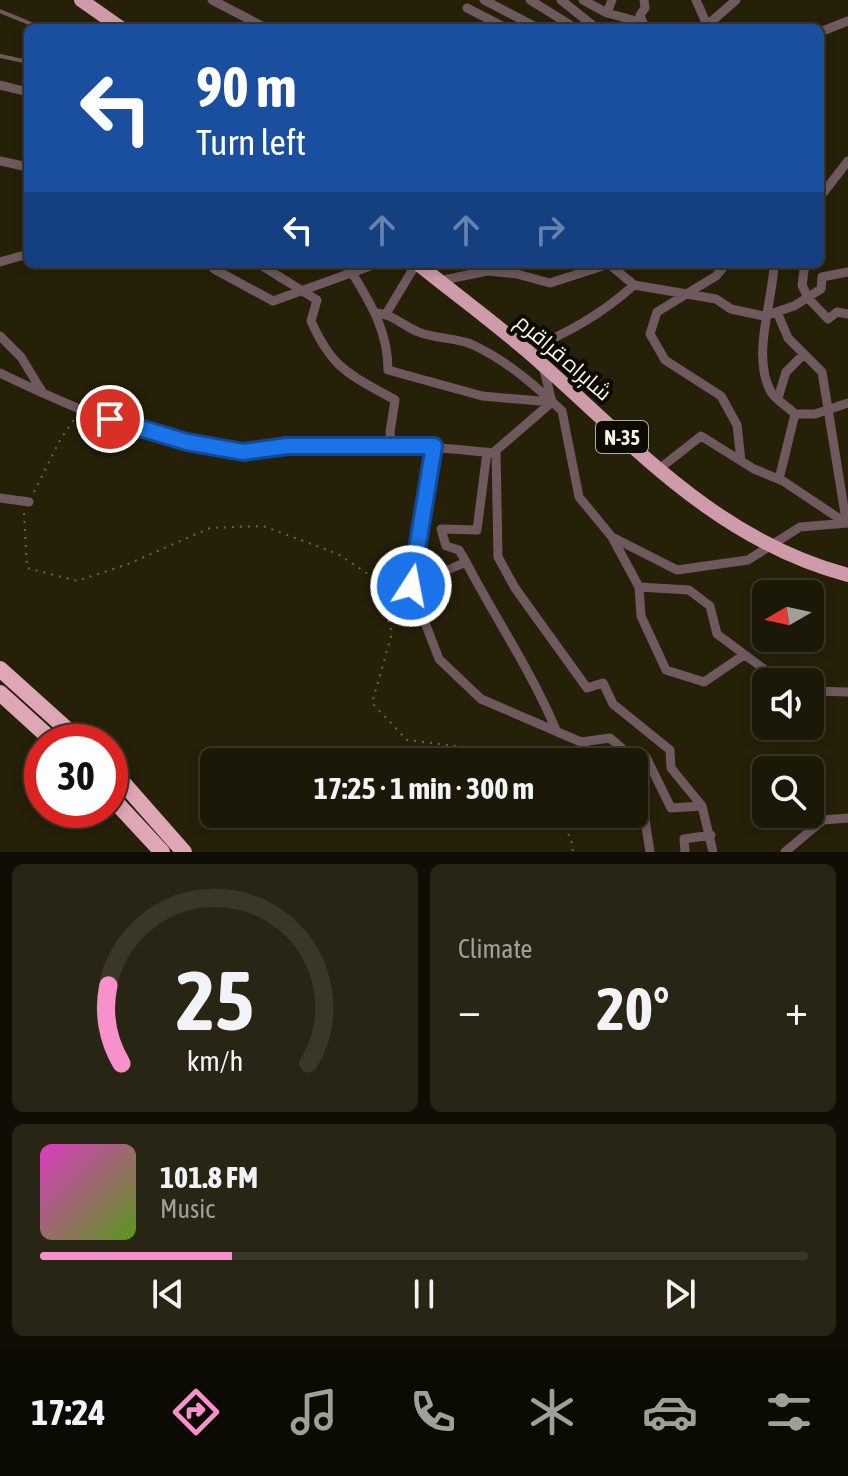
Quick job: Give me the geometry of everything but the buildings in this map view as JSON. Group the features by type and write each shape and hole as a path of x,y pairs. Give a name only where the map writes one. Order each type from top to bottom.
{"highway":[{"path":"81,0 115,24"},
{"name":"شاہراہ قراقرم","path":"422,268 526,351 692,497 769,547 848,575"},
{"path":"0,669 61,724"},
{"path":"0,693 34,724"},
{"path":"128,788 184,852"},
{"path":"128,815 162,852"}],"street":[{"path":"212,0 258,24"},
{"path":"484,0 530,24"},
{"path":"530,0 569,24"},
{"path":"561,0 591,24"},
{"path":"583,0 607,13 633,20 632,24"},
{"path":"607,13 612,0"},
{"path":"643,24 640,15 645,8 644,0"},
{"path":"696,0 704,24"},
{"path":"708,24 736,0"},
{"path":"467,8 498,24"},
{"path":"824,30 848,21"},
{"path":"0,85 24,91"},
{"path":"0,161 24,166"},
{"path":"824,192 848,161"},
{"path":"0,262 24,255"},
{"path":"266,268 317,300 311,321 337,366 395,400 392,448"},
{"path":"214,269 273,301 362,268"},
{"path":"381,314 414,268"},
{"path":"439,281 487,271 517,274 550,283 597,268"},
{"path":"614,268 634,285 716,299 731,309 764,316 808,298 821,289 822,277 848,272"},
{"path":"718,268 686,295 657,312 650,334 665,360 693,382 721,396 737,425 741,461"},
{"path":"773,268 764,316 766,365 771,392 795,414 815,414 848,403"},
{"path":"804,268 802,285 808,298 828,319 837,312 848,314"},
{"path":"351,271 381,314 388,350 388,370 482,396 552,402"},
{"path":"526,351 568,333 607,310 634,285"},
{"path":"777,312 788,338 822,372 847,521"},
{"path":"381,314 418,333 469,343 514,369 562,411 579,497 612,537 639,587 641,616 666,670 704,682 744,655"},
{"path":"0,336 21,357 43,393"},
{"path":"778,398 786,372 804,354"},
{"path":"543,366 552,402"},
{"path":"0,373 138,430 243,452 287,446 434,446 492,451"},
{"path":"552,402 492,451 477,530 441,529 446,546 459,550 466,562 502,633 542,696 556,730"},
{"path":"779,479 795,414"},
{"path":"659,469 701,436 847,521"},
{"path":"434,446 411,586 439,659 481,699 556,730 581,742 586,748"},
{"path":"492,451 498,557 515,588 587,688 603,683 613,704 670,750 671,768 702,806 713,852"},
{"path":"0,498 29,502"},
{"path":"612,537 677,570 748,560 800,527 847,521"},
{"path":"411,586 466,562"},
{"path":"639,587 689,590 710,606 717,634 763,668"},
{"path":"824,691 848,692"},
{"path":"581,742 610,738 626,752 646,757 671,808 702,806"},
{"path":"785,852 823,820 848,818"},
{"path":"646,828 650,852"},
{"path":"685,852 684,839 711,835"}],"lane":[{"path":"0,11 31,24"},
{"path":"0,56 24,61"}],"path":[{"path":"82,409 60,440 23,515 27,568 77,581 128,564 210,528 263,526 338,554 377,580 392,633 372,703 407,740 473,748"},
{"path":"564,828 571,838 573,852"}],"route":[{"path":"110,419 138,430 243,452 287,446 343,444 392,448 425,444 434,446 411,586"}]}
